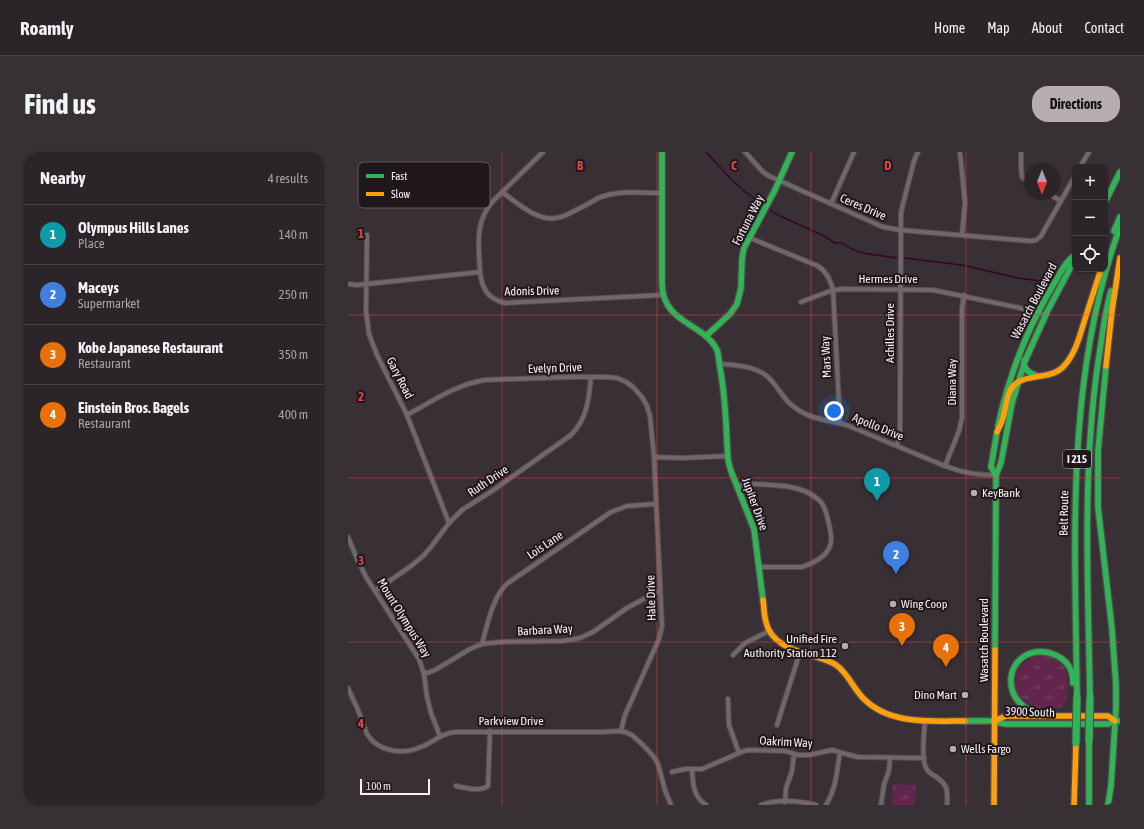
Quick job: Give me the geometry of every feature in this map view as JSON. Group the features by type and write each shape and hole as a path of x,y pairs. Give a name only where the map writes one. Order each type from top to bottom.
{"main road":[{"name":"Jupiter Drive","path":"662,152 663,295 674,313 706,336 717,351 724,388 727,456 729,465 754,528 760,567 764,613 769,631"},
{"name":"Fortuna Way","path":"706,336 730,314 737,304 741,288 742,255 744,248 779,181 792,152"},
{"path":"1106,200 1120,172"},
{"path":"1108,249 1120,217"},
{"name":"Belt Route","path":"1074,805 1077,696 1075,510 1077,450 1083,385 1096,310 1113,246 1120,227"},
{"name":"Belt Route","path":"1088,805 1090,697 1087,514 1089,447 1095,383 1106,309 1120,253"},
{"path":"1108,805 1118,721 1112,629 1098,507 1098,451 1103,388 1120,258"},
{"name":"Wasatch Boulevard","path":"996,475 991,467 997,432 1009,381 1021,348 1072,265"},
{"path":"997,432 1010,391 1014,385 1029,378 1050,375 1068,363 1080,335 1100,272"},
{"name":"Wasatch Boulevard","path":"994,805 996,475 1000,468 1011,403 1024,360 1041,314"},
{"path":"1024,360 1024,365 1027,371 1034,375 1043,377"},
{"path":"769,631 778,642 783,645 838,666 848,676 860,695 881,712 925,722 994,721"},
{"path":"1041,716 1026,709 1017,701 1010,685 1010,675 1014,666 1027,654 1045,652 1059,657 1064,661 1070,670 1077,696"},
{"name":"3900 South","path":"994,721 1006,716 1108,716 1118,721"},
{"name":"3900 South","path":"994,721 1006,724 1108,724 1118,721"}],"street":[{"name":"Ceres Drive","path":"745,152 763,172 779,181 882,227 900,230 1031,241 1036,240 1041,236 1061,201"},
{"path":"831,204 854,152"},
{"name":"Achilles Drive","path":"897,445 900,435 900,230 902,207 914,161 918,152"},
{"path":"960,152 965,204 962,235"},
{"path":"1021,152 1022,177 1024,178"},
{"path":"1082,164 1089,152"},
{"name":"Adonis Drive","path":"490,206 541,153"},
{"path":"1061,201 1072,181"},
{"path":"502,192 530,211 542,217 552,219 562,216 600,197 610,194 662,193"},
{"name":"Adonis Drive","path":"488,208 480,223 478,237 480,272 481,282 488,294 494,299 505,303 663,295"},
{"name":"Gary Road","path":"367,235 367,319 371,341 407,415 449,523"},
{"path":"750,238 818,266 828,275 833,290"},
{"path":"348,284 357,285 480,272"},
{"name":"Hermes Drive","path":"801,302 833,290 842,289 933,290 1041,314"},
{"name":"Mars Way","path":"833,290 840,422"},
{"name":"Diana Way","path":"945,466 959,431 962,418 962,308 964,296"},
{"name":"Apollo Drive","path":"720,364 737,365 763,373 770,378 786,401 798,410 815,418 840,422 945,466 970,474 996,475"},
{"name":"Evelyn Drive","path":"407,415 459,387 479,381 591,377 617,378 630,384 638,392 647,406 650,416 654,457"},
{"name":"Ruth Drive","path":"375,591 423,556 449,523 468,506 554,448 575,431 582,420 588,404 591,377"},
{"path":"654,457 682,458 727,456"},
{"name":"Hale Drive","path":"621,731 624,715 661,635 662,626 654,457"},
{"path":"738,486 753,484 790,486 802,489 819,500 823,505 828,518 831,541 828,550 821,558 802,567 760,567"},
{"name":"Lois Lane","path":"482,644 497,597 508,583 611,512 627,506 656,504"},
{"name":"Mount Olympus Way","path":"348,536 362,568 375,591 421,663 430,709 440,736"},
{"name":"Barbara Way","path":"424,674 435,670 470,649 482,644 562,641 580,638 593,632 627,608 660,590"},
{"path":"733,655 745,643 769,631"},
{"path":"777,725 800,652"},
{"name":"Parkview Drive","path":"348,688 367,734 373,742 392,751 407,751 420,748 448,732 621,731"},
{"path":"728,699 729,725 739,753"},
{"path":"925,722 924,758 926,769 943,782 948,795 947,805"},
{"path":"456,786 468,789 483,789 488,786 490,731"},
{"path":"621,731 629,733 636,738 654,757 658,764 671,805"},
{"name":"Oakrim Way","path":"672,772 707,767 748,750 785,751 794,754 812,755 830,750 857,757 924,758"},
{"path":"826,805 831,797 835,784 840,753"},
{"path":"785,802 786,788 792,771 794,754"},
{"path":"881,805 884,784 889,771 890,758"},
{"path":"692,769 694,790 700,800 706,805"},
{"path":"761,805 771,802 800,802 816,805"}],"green space":[{"path":"1041,655 1059,661 1065,668 1068,694 1067,700 1062,707 1045,710 1027,703 1016,693 1016,674 1021,665 1033,657"},
{"path":"893,784 916,785 915,805 892,805"}],"waterway":[{"path":"706,152 731,179 762,204"},
{"path":"769,209 778,215 824,236 835,243 842,243 861,252 897,258"},
{"path":"905,258 962,265 1018,278 1048,282"}],"traffic: fast":[{"path":"662,152 662,284 664,297 669,307 676,315 711,341 718,352 725,402 728,460 754,529 763,600"},
{"path":"706,336 730,314 737,304 741,288 744,248 775,190 792,152"},
{"path":"1106,200 1120,172"},
{"path":"1114,231 1120,217"},
{"path":"1077,697 1075,519 1077,459 1082,400 1090,342 1102,284 1120,227"},
{"path":"998,426 1002,407 1020,351 1045,299 1072,258"},
{"path":"996,475 1001,463 1012,403 1025,361 1047,312 1072,265"},
{"path":"1090,697 1087,572 1090,446 1098,363 1111,291"},
{"path":"1024,360 1026,369 1039,376"},
{"path":"1106,366 1098,451 1098,507 1112,629 1116,685 1111,786 1108,805"},
{"path":"995,650 996,475 991,467 997,432"},
{"path":"1041,716 1022,705 1013,692 1011,679 1014,667 1018,662 1023,657 1035,652 1055,655 1061,658 1070,668 1073,683"},
{"path":"1076,743 1077,697"},
{"path":"1089,741 1090,697"},
{"path":"965,721 991,721 1006,724 1108,724 1115,721 1120,721"},
{"path":"1089,741 1089,805"}],"traffic: slow":[{"path":"1106,366 1120,258"},
{"path":"997,432 1003,420 1010,391 1014,385 1026,379 1056,372 1062,368 1071,357 1100,272"},
{"path":"763,600 768,629 777,640 789,648 827,660 836,665 844,672 863,698 873,707 885,713 911,720 965,721"},
{"path":"994,805 995,650"},
{"path":"994,721 1006,716 1108,716 1115,721"},
{"path":"1074,805 1076,743"}],"place":[{"name":"KeyBank","path":"974,493"},
{"name":"Olympus Hills Lanes","path":"877,501"},
{"name":"Maceys","path":"896,574"},
{"name":"Wing Coop","path":"893,604"},
{"name":"Unified Fire Authority Station 112","path":"845,646"},
{"name":"Kobe Japanese Restaurant","path":"902,646"},
{"name":"Einstein Bros. Bagels","path":"946,667"},
{"name":"Dino Mart","path":"965,695"},
{"name":"Wells Fargo","path":"953,749"}]}
